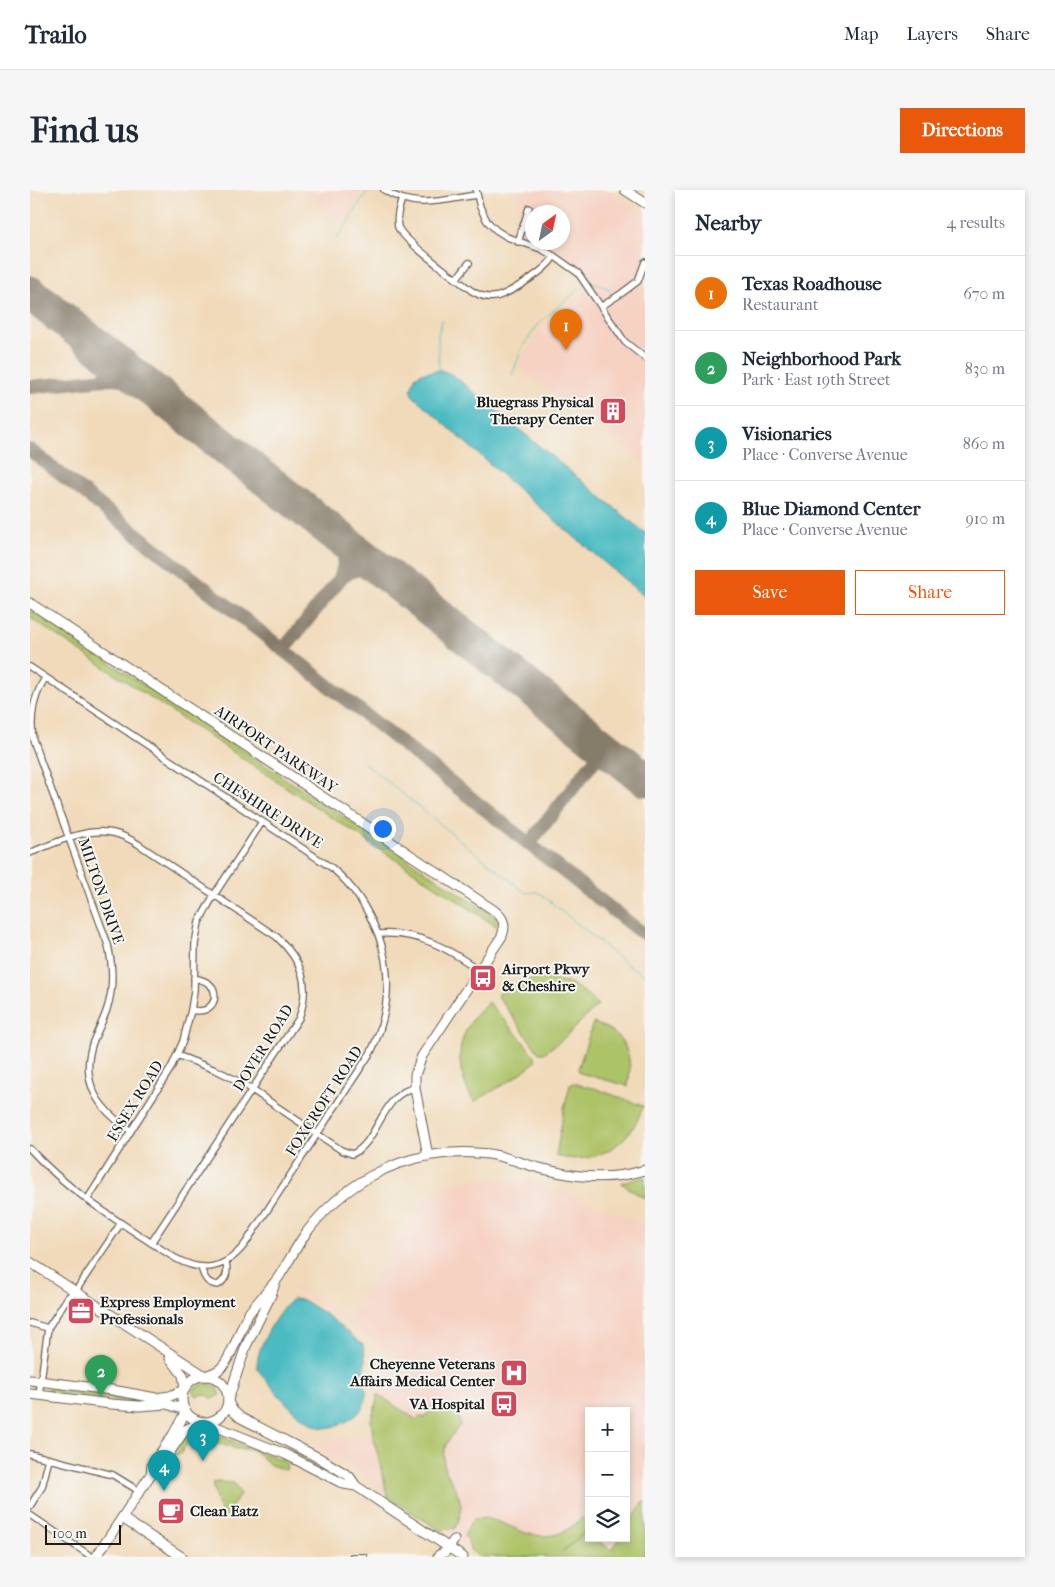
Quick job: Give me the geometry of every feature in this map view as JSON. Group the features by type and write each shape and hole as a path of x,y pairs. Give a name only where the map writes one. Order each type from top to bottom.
{"main road":[{"path":"626,190 645,203"},
{"name":"AIRPORT PARKWAY","path":"30,603 500,915 504,921 505,928 502,936 479,970"},
{"path":"428,1156 415,1088 415,1075 418,1063 479,970"},
{"path":"30,1380 112,1390 156,1398 170,1396 185,1389 193,1380 218,1371 225,1364 247,1317 318,1219 348,1190 391,1167 428,1156 463,1152 491,1155 546,1170 598,1177 615,1176 645,1170"},
{"path":"30,1262 205,1376 214,1378 222,1383 227,1391 228,1401 233,1411 241,1418 321,1459 349,1476 356,1486 446,1551 463,1557"},
{"path":"96,1557 139,1491 151,1474 158,1469 185,1430 218,1418 225,1411 246,1346 271,1295 277,1278"},
{"path":"151,1474 152,1466 173,1435 186,1411 183,1401 184,1378 180,1369 159,1347"},
{"path":"35,1394 111,1404 139,1406 167,1404 186,1411 193,1418 285,1454 344,1484 356,1486"},
{"path":"122,1518 182,1557"}],"street":[{"path":"384,190 402,200 428,203 476,192 480,207 487,220 496,230 518,242 541,249 578,274 602,306 625,342 645,358"},
{"path":"402,200 397,218 398,226 406,239 480,296 488,298 506,294 541,271 554,256"},
{"path":"518,242 525,220"},
{"path":"602,306 638,281 645,262"},
{"path":"456,279 469,263"},
{"name":"CHESHIRE DRIVE","path":"30,668 318,858 345,880 358,895 368,910 378,934"},
{"name":"MILTON DRIVE","path":"45,678 33,702 31,728 108,945 111,960 112,984 110,997 107,1010 92,1045 89,1075 95,1096 102,1107 109,1115 131,1131"},
{"name":"ESSEX ROAD","path":"87,1200 163,1082 177,1055 183,1041 191,1010 197,931 205,910 262,822"},
{"name":"DOVER ROAD","path":"30,853 85,834 111,832 124,836 277,937 290,949 299,964 304,978 304,1005 299,1018 151,1243"},
{"path":"378,934 394,933 438,944 479,970"},
{"name":"FOXCROFT ROAD","path":"201,1268 218,1266 239,1252 371,1052 386,1008 388,980 383,947 378,934"},
{"path":"191,1010 200,1011 207,1009 215,997 215,991 211,985 194,978"},
{"path":"177,1055 218,1071 252,1090 346,1153 352,1154 365,1144 397,1096 409,1089 415,1088"},
{"path":"30,1149 59,1178 87,1200 185,1264 201,1268 206,1281 218,1285 224,1281 227,1270 226,1262"},
{"path":"35,1394 41,1381 48,1328 68,1297 75,1292 121,1223"},
{"path":"30,1323 48,1328"},
{"path":"30,1454 116,1476 139,1491"},
{"path":"30,1506 42,1488 50,1459"},
{"path":"30,1515 92,1557"},
{"path":"352,1557 364,1557"}],"shaded area":[{"path":"302,190 364,190 343,222"},
{"path":"510,190 609,190 645,214 645,465 519,367 526,351 537,334 549,321 592,286 562,256 550,250 570,250 570,205 525,205 525,240 515,236 524,209 511,194"},
{"name":"Cheyenne Veterans Affairs Medical Center","path":"496,1178 527,1181 567,1193 645,1224 645,1498 630,1521 630,1407 585,1407 585,1532 482,1557 313,1443 423,1424 372,1389 394,1356 292,1288 294,1284 347,1319 428,1197 443,1187 463,1181"}],"green space":[{"path":"30,610 495,917 499,928 30,618"},
{"path":"536,978 554,979 570,984 584,992 598,1005 563,1039 544,1053 539,1053 497,995 515,984"},
{"path":"488,1002 522,1040 535,1057 535,1062 516,1077 474,1102 462,1075 460,1049 469,1025"},
{"path":"593,1023 613,1032 625,1046 630,1064 628,1086 580,1073 578,1069"},
{"path":"574,1083 597,1089 643,1106 638,1120 630,1131 610,1149 598,1155 570,1159 556,1156 564,1108 570,1085"},
{"path":"645,1177 645,1199 621,1183"},
{"path":"208,1383 217,1387 221,1395 213,1399 206,1395 197,1396 192,1391 198,1386"},
{"path":"49,1385 144,1399 144,1402 48,1392"},
{"path":"377,1394 417,1420 420,1416 424,1418 434,1404 438,1402 459,1416 460,1425 447,1442 443,1459 445,1469 459,1496 461,1506 460,1517 454,1530 452,1528 441,1531 388,1497 373,1436 371,1419 376,1405"},
{"path":"197,1431 206,1431 282,1460 287,1464 286,1470 270,1465 251,1449 235,1449 228,1445 210,1443 198,1439 188,1442 181,1453 175,1455 183,1440 189,1434"},
{"path":"212,1483 234,1483 240,1494 225,1517 217,1503"},
{"path":"645,1500 645,1557 481,1557 470,1550 468,1539 464,1536 471,1522 475,1519 489,1519 526,1533 546,1536 565,1531 583,1517 585,1519 585,1531 562,1552 584,1533 585,1542 599,1542 612,1550 617,1542 630,1542 630,1523"}],"water":[{"path":"441,370 453,375 645,533 645,597 518,489 412,395 411,390 415,377 422,373"},
{"path":"293,1299 303,1300 328,1316 363,1345 365,1368 362,1379 366,1390 365,1402 360,1412 346,1422 326,1428 312,1424 283,1400 258,1370 259,1353 268,1332 274,1321"}],"waterway":[{"path":"337,239 368,190"},
{"path":"593,282 611,290"},
{"path":"512,375 523,346 540,322 579,289"},
{"path":"439,371 438,335 442,320"},
{"path":"363,762 526,893 537,892 541,894 630,967 645,976"}],"taxiway":[{"path":"98,347 107,356 109,362 108,374 103,378"},
{"path":"30,387 114,378 137,382 157,393"},
{"path":"30,450 645,934"},
{"path":"332,532 342,547 344,563 341,575"},
{"path":"283,650 360,554"},
{"path":"344,575 360,569 376,571 387,575"},
{"path":"529,844 598,756 598,745 591,736"}],"runway":[{"path":"30,293 645,779"}],"place":[{"name":"Texas Roadhouse","path":"566,350"},
{"name":"Bluegrass Physical Therapy Center","path":"613,411"},
{"name":"Airport Pkwy & Cheshire","path":"483,978"},
{"name":"Express Employment Professionals","path":"81,1311"},
{"name":"Cheyenne Veterans Affairs Medical Center","path":"514,1373"},
{"name":"Neighborhood Park","path":"101,1396"},
{"name":"VA Hospital","path":"504,1404"},
{"name":"Visionaries","path":"203,1461"},
{"name":"Blue Diamond Center","path":"164,1491"},
{"name":"Clean Eatz","path":"171,1511"}]}
